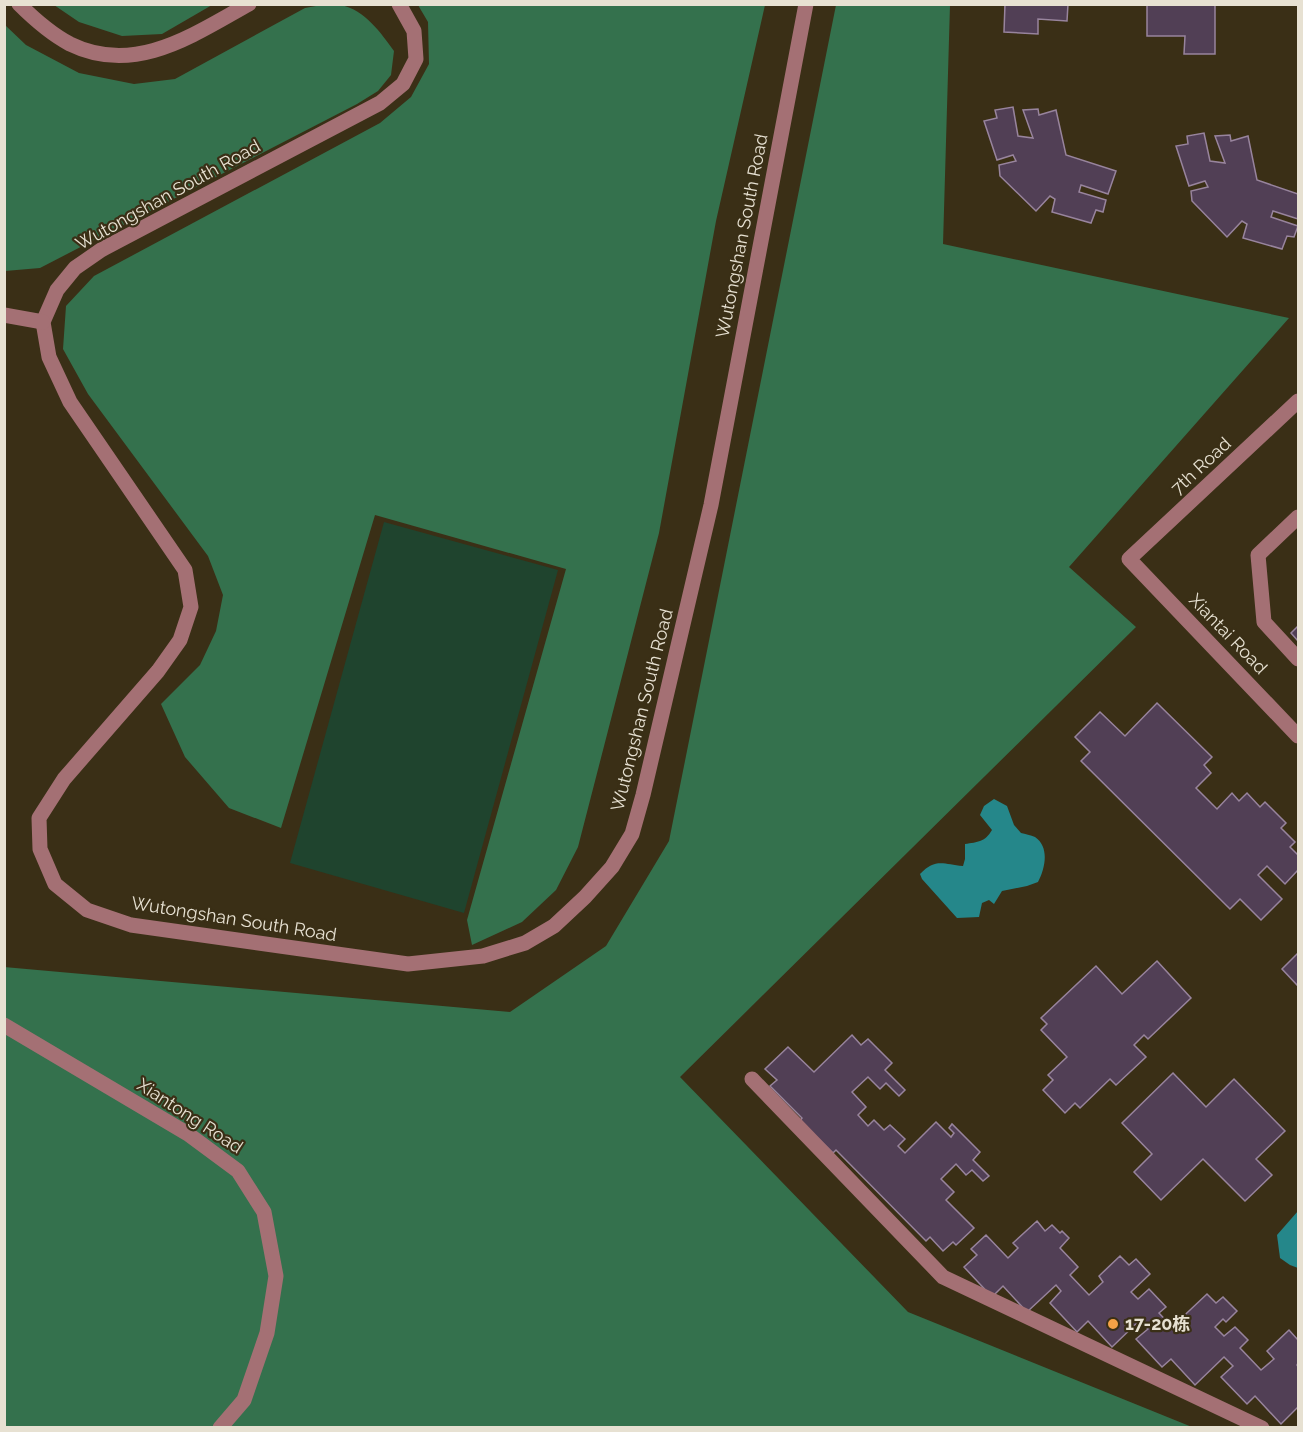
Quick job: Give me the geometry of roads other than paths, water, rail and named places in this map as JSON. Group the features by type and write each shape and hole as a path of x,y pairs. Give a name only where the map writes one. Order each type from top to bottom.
{"street":[{"path":"19,4 34,19 69,44 104,55 131,56 158,50 196,33 249,4"},
{"name":"Wutongshan South Road","path":"399,4 414,31 416,59 403,84 380,103 101,250 75,268 57,290 44,322 49,357 70,402 185,570 191,607 180,640 158,671 64,779 39,818 40,849 55,884 87,910 131,925 408,964 483,956 525,943 554,926 585,897 612,867 632,834 711,505 806,4"},
{"path":"4,315 44,322"},
{"name":"7th Road","path":"1129,559 1299,401"},
{"path":"1299,517 1258,555 1264,622 1299,658"},
{"name":"Xiantai Road","path":"1129,559 1299,736"},
{"name":"Xiantong Road","path":"4,1025 188,1134 238,1171 264,1212 276,1276 267,1333 244,1400 220,1428"},
{"path":"752,1079 943,1277 1262,1428"}],"water":[{"path":"994,799 1007,806 1014,825 1021,833 1033,836 1040,841 1045,858 1043,871 1038,882 1002,891 994,904 989,900 982,903 979,917 957,918 920,874 935,864 963,866 965,844 984,839 992,830 980,815 984,806"},
{"path":"1298,1211 1298,1268 1280,1258 1277,1235"}],"place":[{"name":"17-20栋","path":"1113,1324"}]}
